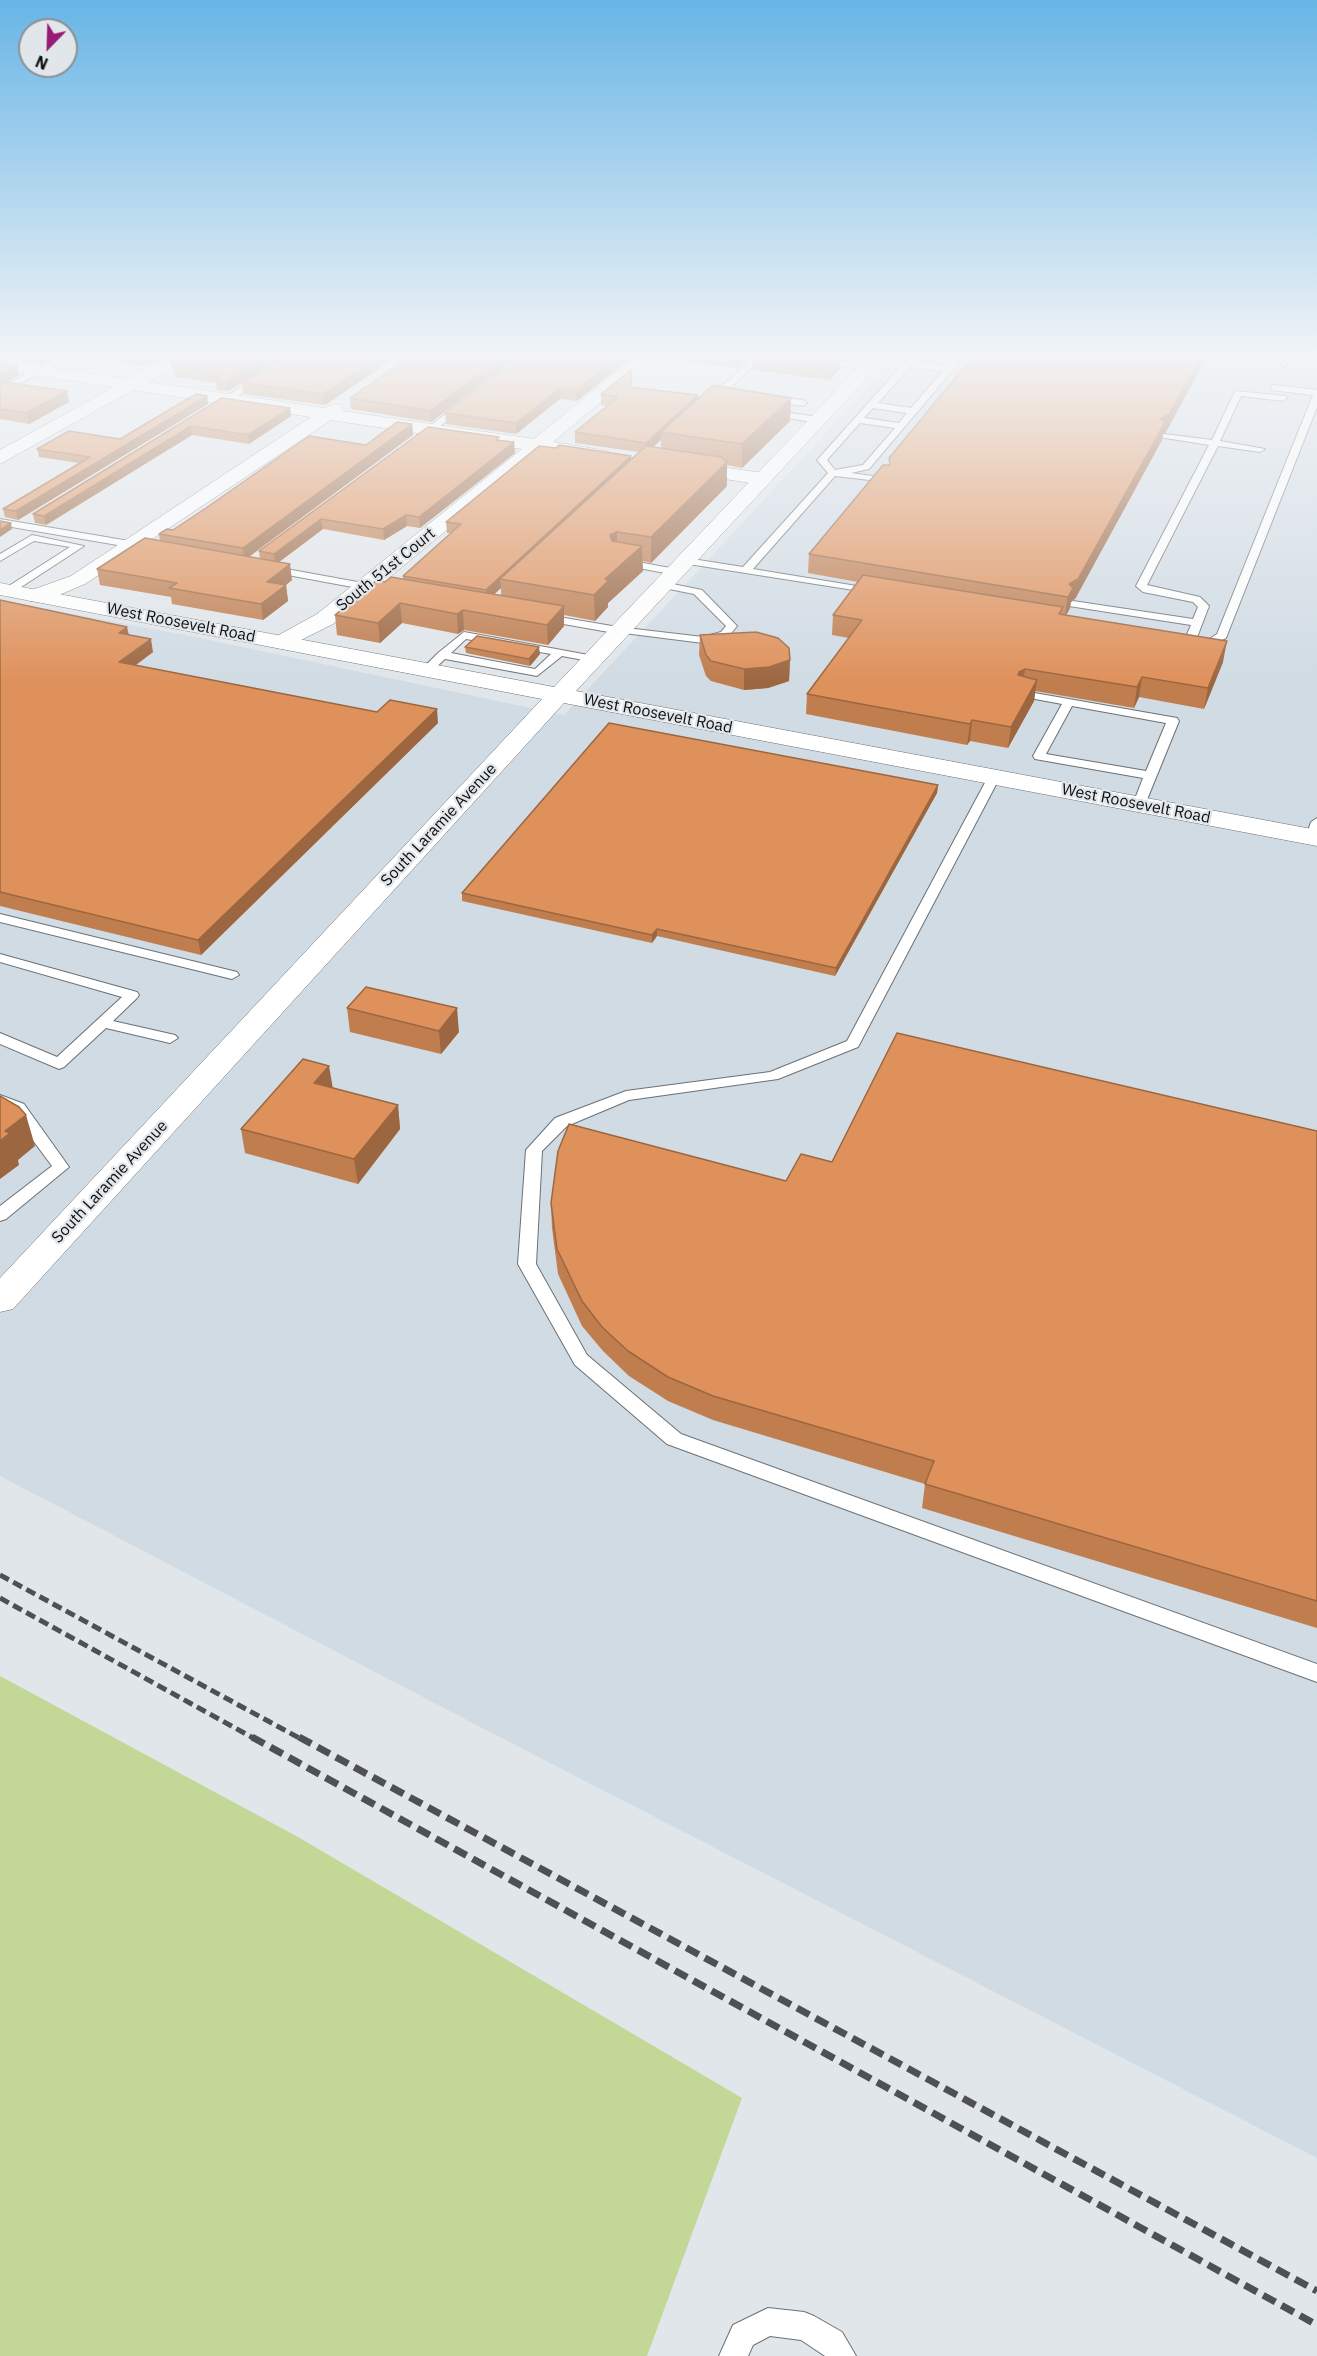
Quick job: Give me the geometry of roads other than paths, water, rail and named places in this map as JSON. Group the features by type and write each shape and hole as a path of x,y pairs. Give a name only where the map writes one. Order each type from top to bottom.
{"main road":[{"path":"37,596 71,584 141,546 258,463"},
{"name":"South 51st Court","path":"283,642 317,625 377,588 519,463"},
{"name":"South Laramie Avenue","path":"0,1300 559,695 778,463"},
{"path":"669,465 763,479"},
{"name":"West Roosevelt Road","path":"4,590 283,642 434,662 559,695 1139,804 1316,832"}],"lane":[{"path":"824,463 833,473 884,480"},
{"path":"745,571 833,473 866,467 869,463"},
{"path":"1189,643 1204,606 1196,599 1147,590 1141,586 1205,463"},
{"path":"1166,639 1189,643 1210,643 1222,636 1290,463"},
{"path":"0,522 25,522 141,546"},
{"path":"0,558 32,538 79,546 4,590"},
{"path":"617,562 675,573 745,571 884,594"},
{"path":"258,567 377,588"},
{"path":"531,615 621,630 703,640 726,634 732,626 675,573"},
{"path":"1073,603 1197,623"},
{"path":"434,662 464,635 594,659"},
{"path":"434,662 537,673 559,653"},
{"path":"1023,694 1173,721 1139,804"},
{"path":"1069,702 1040,756 1151,776"},
{"path":"994,777 853,1044 773,1076 626,1096 561,1122 534,1150 527,1264 581,1360 674,1440 1317,1673"},
{"path":"0,918 232,975"},
{"path":"0,958 132,995 59,1064 0,1038"},
{"path":"104,1023 170,1038"},
{"path":"0,1100 18,1108 61,1167 0,1215"},
{"path":"734,2356 743,2335 768,2322 804,2326 832,2342 842,2356"}],"railway":[{"path":"0,1575 301,1739"},
{"path":"0,1598 255,1739"},
{"path":"252,1737 1317,2325"},
{"path":"299,1737 1317,2291"}]}
